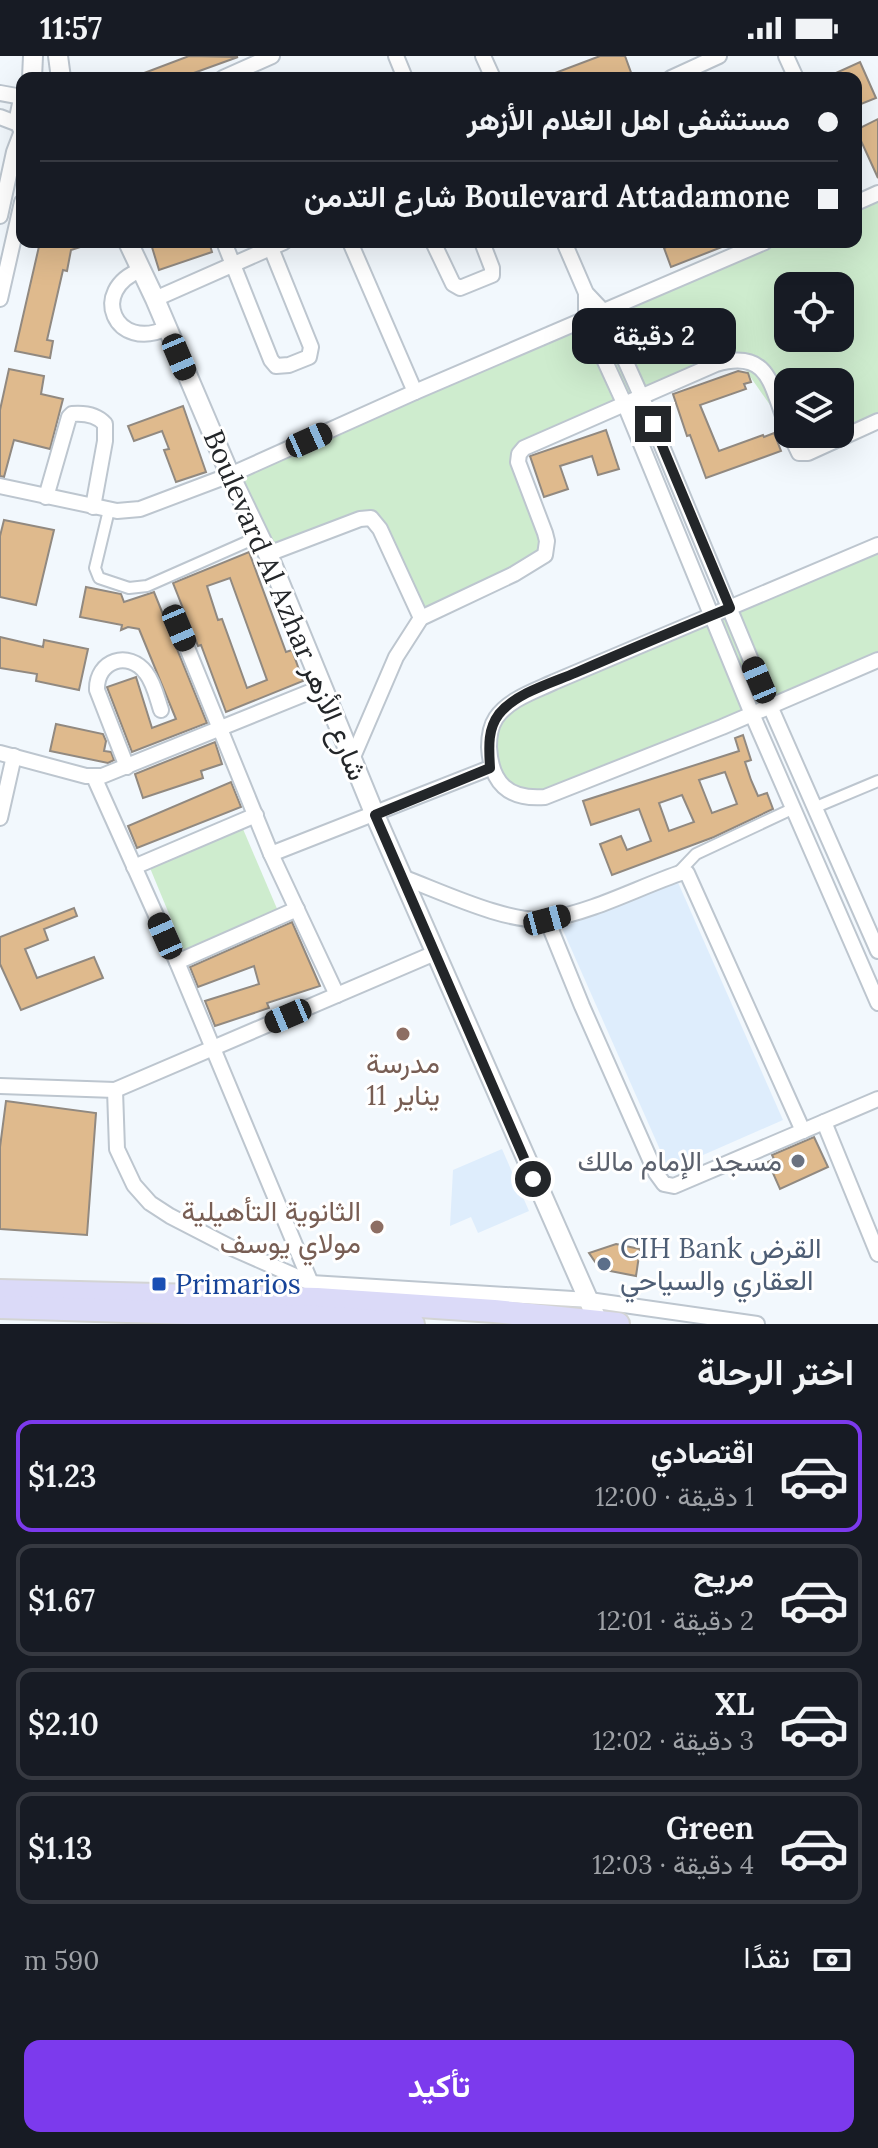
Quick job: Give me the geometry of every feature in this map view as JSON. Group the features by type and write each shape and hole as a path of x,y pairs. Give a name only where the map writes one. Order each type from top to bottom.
{"main road":[{"name":"Boulevard Al Azhar شارع الأزهر","path":"131,248 268,554 435,953 601,1317"},
{"path":"0,1291 601,1317"},
{"path":"0,1307 315,1306 413,1324"}],"street":[{"path":"236,72 272,56"},
{"path":"707,71 719,56"},
{"path":"0,216 16,146"},
{"path":"0,170 5,196"},
{"path":"0,299 16,238"},
{"path":"227,248 273,364 283,366 309,357 311,347 279,248"},
{"path":"155,299 271,248"},
{"path":"353,248 415,392"},
{"path":"436,248 453,284 460,288 492,275 484,248"},
{"path":"567,248 586,293 603,311 642,398 770,706 878,951"},
{"path":"0,486 93,507 131,511 230,475 751,248"},
{"path":"141,270 122,280 116,287 113,297 115,317 129,332 138,335 149,335 167,328"},
{"path":"586,293 586,320 625,405 792,809 878,1003"},
{"path":"353,757 396,657 421,618 514,574 545,555 547,541 519,465 519,454 524,448 716,364 746,359 759,365 774,395"},
{"path":"46,497 69,417 72,414 88,415 97,417 105,424 105,441 93,507"},
{"path":"854,432 878,421"},
{"path":"797,448 799,453 808,453 819,448"},
{"path":"109,510 95,568 99,578 129,588 147,586 258,537"},
{"path":"268,554 360,519 371,518 380,529 421,618"},
{"path":"878,545 512,702 492,727 490,768 506,789 530,798 545,797 878,660"},
{"path":"179,628 271,854 337,995"},
{"path":"127,767 97,690 96,680 101,670 121,661 133,663 147,674 161,710"},
{"path":"0,818 7,754 94,777 127,767 322,687"},
{"path":"271,854 490,768"},
{"path":"94,777 213,1048 315,1306"},
{"path":"816,807 878,781"},
{"path":"676,874 696,854 792,809"},
{"path":"134,867 256,815"},
{"path":"402,877 505,915 547,920 676,874 683,872 690,876 803,1131"},
{"path":"177,962 297,909"},
{"path":"547,920 588,1020 656,1173 664,1184 674,1186 878,1099"},
{"path":"0,1086 115,1090 435,953"},
{"path":"115,1090 117,1149 134,1185 150,1203 232,1248 315,1306"},
{"path":"824,1122 878,1254"},
{"path":"601,1317 757,1324"}],"shaded area":[{"path":"676,878 783,1120 669,1170 562,928"},
{"path":"502,1149 529,1211 478,1233 471,1217 450,1226 453,1170"}],"green space":[{"path":"878,191 878,418 854,428 854,368 774,368 774,411 738,359 521,448 545,555 421,618 369,514 263,554 227,468 603,311 744,248 862,248 862,198"},
{"path":"878,545 878,659 721,727 526,797 488,767 502,711"},
{"path":"243,829 278,911 184,950 150,868"}],"building":[{"path":"189,56 238,57 197,72 147,72"},
{"path":"600,56 625,56 631,72 558,72"},
{"path":"860,62 876,98 862,104 862,72 838,72"},
{"path":"878,119 878,178 862,143 862,127"},
{"path":"39,248 77,248 71,250 67,271 63,270 47,340 53,341 50,358 15,351"},
{"path":"152,248 211,248 212,252 159,270"},
{"path":"664,248 719,248 671,267"},
{"path":"9,369 44,376 41,394 63,399 50,449 14,440 4,477 0,476 0,410"},
{"path":"738,371 748,373 751,382 744,384 746,389 700,405 719,451 774,433 774,448 781,451 706,478 673,394"},
{"path":"183,406 206,472 176,482 164,450 169,449 162,431 134,441 128,426"},
{"path":"606,430 619,469 598,475 592,456 560,466 568,489 544,497 530,456"},
{"path":"4,520 54,530 36,605 0,597 0,536"},
{"path":"249,552 286,652 292,650 303,681 226,712 173,583","holes":["230,578 267,680 247,688 207,586"]},
{"path":"86,587 121,594 124,602 154,592 207,723 132,752 107,687 136,677 152,728 176,719 139,629 128,627 121,630 122,625 80,617"},
{"path":"0,637 43,647 44,640 88,649 79,690 36,681 37,674 0,668"},
{"path":"56,724 103,734 106,741 104,751 111,752 114,760 108,763 50,751"},
{"path":"743,735 751,760 745,762 751,780 758,796 767,793 773,809 714,837 612,875 600,844 621,836 627,850 651,841 639,809 591,825 583,801 739,751 735,738","holes":["725,772 737,804 712,813 699,780","682,795 694,822 669,831 659,803"]},
{"path":"215,742 222,764 201,771 203,778 143,798 135,774"},
{"path":"231,782 241,807 137,848 128,826"},
{"path":"74,908 77,916 44,929 48,940 25,949 37,978 94,957 103,978 21,1010 0,964 0,937"},
{"path":"292,922 320,986 267,1003 269,1008 215,1026 205,1001 259,984 254,966 198,987 190,967"},
{"path":"6,1101 96,1113 87,1235 0,1229 0,1147"},
{"name":"مسجد الإمام مالك","path":"814,1137 828,1167 780,1189 768,1162 774,1159 772,1155"},
{"path":"616,1244 640,1249 636,1276 600,1269 589,1253"}],"place":[{"name":"مدرسة 11 يناير","path":"403,1034"},
{"name":"مسجد الإمام مالك","path":"798,1161"},
{"name":"الثانوية التأهيلية مولاي يوسف","path":"377,1227"},
{"name":"CIH Bank القرض العقاري والسياحي","path":"604,1264"},
{"name":"Primarios","path":"159,1284"}],"route":[{"path":"533,1179 375,815 490,768 492,727 512,702 730,608 653,424"}]}
